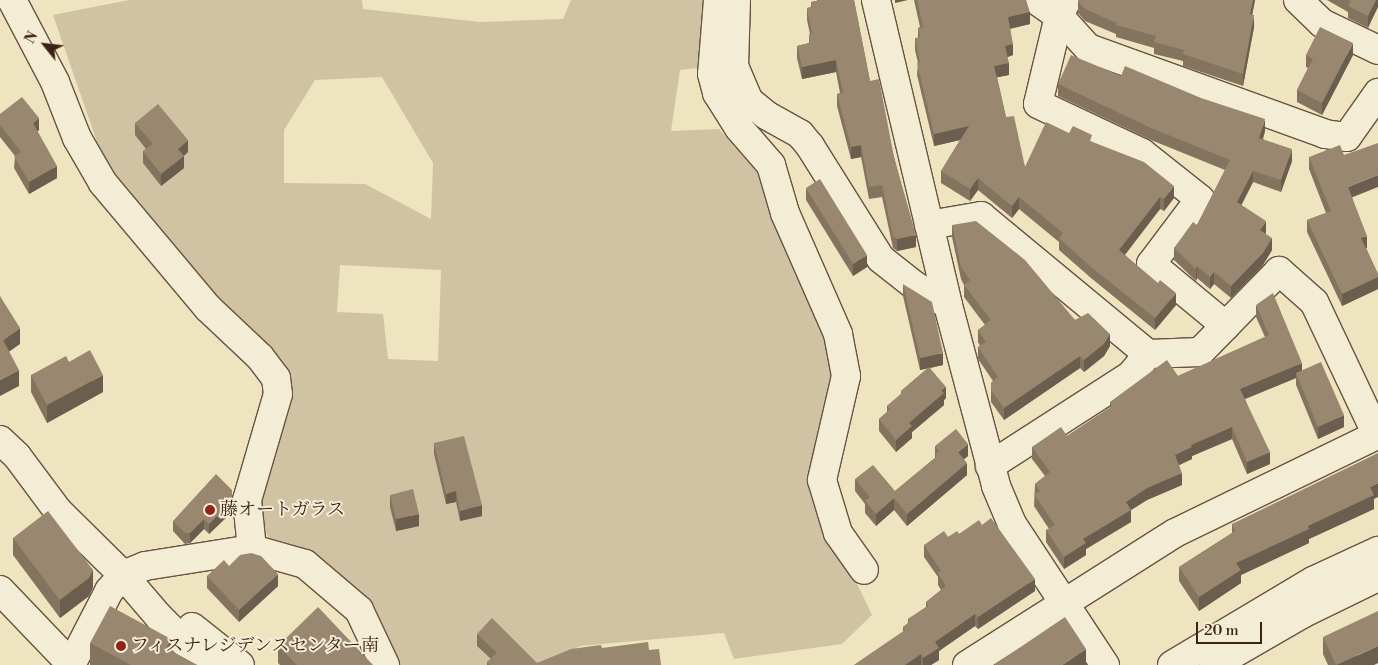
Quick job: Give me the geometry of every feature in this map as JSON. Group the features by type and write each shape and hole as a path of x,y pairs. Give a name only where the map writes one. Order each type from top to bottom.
{"street":[{"path":"12,0 55,82 77,138 103,183 208,308 260,357 276,378 278,394 246,500 252,549"},
{"path":"718,0 712,74 717,92 739,128 771,165 785,213 838,334 846,376 822,480 838,533 864,570"},
{"path":"736,0 734,66 749,101 766,115 800,134 810,146 881,259 914,285 948,305"},
{"path":"876,0 948,305 990,466 1012,524 1105,665"},
{"path":"1036,0 1063,8 1088,48 1325,134 1347,137 1378,93"},
{"path":"1298,0 1322,23 1377,47"},
{"path":"1063,8 1038,104 1142,153 1200,199 1151,264 1226,326"},
{"path":"930,225 981,216 1148,354 1200,352 1279,271 1314,302 1377,436 1175,533 1064,601 967,665"},
{"path":"990,466 1131,375 1148,354"},
{"path":"5,453 58,511 123,575 159,617 207,665"},
{"path":"0,590 71,665 109,591 123,575 145,566 252,549 305,564 359,610 386,665"},
{"path":"1172,665 1313,581 1378,550"},
{"path":"123,575 159,596 211,644 240,665"},
{"path":"1214,665 1302,614 1378,577"}],"shaded area":[{"path":"129,0 362,0 363,9 480,22 563,19 571,0 710,0 705,67 680,70 671,131 719,129 757,172 783,224 841,376 818,482 853,575 872,615 842,644 734,659 724,633 580,646 547,665 389,665 372,628 270,545 256,496 282,404 105,165 53,15","holes":["382,77 433,163 431,219 365,184 284,183 284,130 315,80","340,265 441,270 438,361 388,359 383,314 337,312"]}],"building":[{"path":"820,0 854,0 870,81 879,79 894,157 916,235 897,239 893,236 882,185 869,187 861,145 851,147 837,94 843,93 836,60 802,67 797,46 810,43 809,35 812,34 807,8 812,7 811,2"},
{"path":"917,0 1026,0 1030,12 1008,17 1013,44 1005,46 1009,63 994,66 1006,117 1014,116 1025,167 1046,122 1069,133 1073,126 1092,135 1090,141 1144,162 1174,186 1164,199 1160,197 1119,250 1158,283 1160,280 1176,293 1155,318 1091,267 1059,238 1063,233 1019,197 1012,206 978,178 970,189 941,171 969,126 934,134 917,63 920,62 915,38 920,37 918,28 923,27"},
{"path":"1078,0 1253,0 1250,14 1254,15 1243,74 1183,54 1184,50 1154,42 1156,36 1116,25 1117,23 1085,9"},
{"path":"1348,0 1376,0 1368,16 1348,6 1351,1"},
{"path":"1320,27 1353,43 1322,103 1297,90 1313,59 1306,55"},
{"path":"1071,55 1121,76 1125,66 1201,98 1265,119 1259,138 1292,149 1281,180 1253,171 1237,202 1266,221 1260,230 1272,238 1263,253 1231,286 1214,272 1210,277 1197,266 1196,269 1174,248 1193,222 1197,225 1230,160 1151,128 1058,84"},
{"path":"22,97 39,118 33,123 57,166 29,182 14,156 21,152 0,125 0,114"},
{"path":"158,104 188,140 178,149 184,156 161,174 143,151 153,144 135,123"},
{"path":"1378,143 1378,175 1348,187 1367,236 1361,238 1378,277 1342,294 1307,220 1331,211 1309,157 1340,145 1344,155"},
{"path":"820,179 867,255 853,264 806,188"},
{"path":"976,221 1025,260 1075,320 1088,313 1110,334 1104,344 1084,360 1080,356 1004,408 991,390 991,383 998,377 978,347 986,342 978,330 991,320 964,285 970,280 961,267 952,225"},
{"path":"903,284 932,302 943,353 920,358"},
{"path":"1273,293 1302,363 1240,389 1270,452 1247,462 1232,427 1191,445 1192,447 1175,455 1182,473 1147,488 1126,502 1131,510 1083,539 1086,543 1064,557 1046,530 1055,525 1034,494 1040,491 1035,484 1050,472 1032,447 1061,427 1067,436 1112,406 1110,402 1167,360 1178,376 1269,335 1256,305"},
{"path":"0,296 20,328 3,340 19,370 0,380"},
{"path":"90,350 103,375 47,405 31,375 66,356 69,362"},
{"path":"1321,362 1344,415 1318,427 1296,373"},
{"path":"929,367 946,387 941,390 944,393 909,423 912,426 896,440 879,419 890,409 887,406 902,393 901,391"},
{"path":"956,429 968,444 958,452 967,463 907,514 894,498 876,514 865,501 870,497 855,479 873,465 895,491 937,456 935,454 939,451 935,446"},
{"path":"464,436 482,505 460,511 456,491 446,494 434,443"},
{"path":"1378,453 1378,483 1370,487 1374,495 1308,526 1309,529 1236,563 1241,570 1199,597 1179,567 1235,531 1232,524"},
{"path":"216,474 232,490 232,501 209,524 204,519 190,533 185,533 173,521"},
{"path":"413,489 419,514 396,519 390,495"},
{"path":"48,511 93,570 89,578 60,600 13,538"},
{"path":"991,518 1035,579 978,617 975,614 935,642 939,648 923,658 921,654 905,665 854,665 905,630 903,627 910,622 908,619 928,606 926,602 946,586 938,573 941,571 924,545 944,531 948,537 957,531 959,534 979,520 982,525"},
{"path":"251,553 261,556 278,574 239,610 207,576 224,560 229,566 240,555"},
{"path":"110,606 171,639 166,648 197,665 131,665 90,643"},
{"path":"318,607 373,665 297,665 278,646"},
{"path":"1378,611 1378,646 1336,665 1323,637"},
{"path":"1065,617 1086,649 1062,665 994,665"},
{"path":"492,618 537,663 571,649 601,645 602,648 648,642 649,650 659,649 661,665 490,665 487,662 497,653 477,634"}],"place":[{"name":"藤オートガラス","path":"210,510"},
{"name":"フィスナレジデンスセンター南","path":"121,646"}]}
